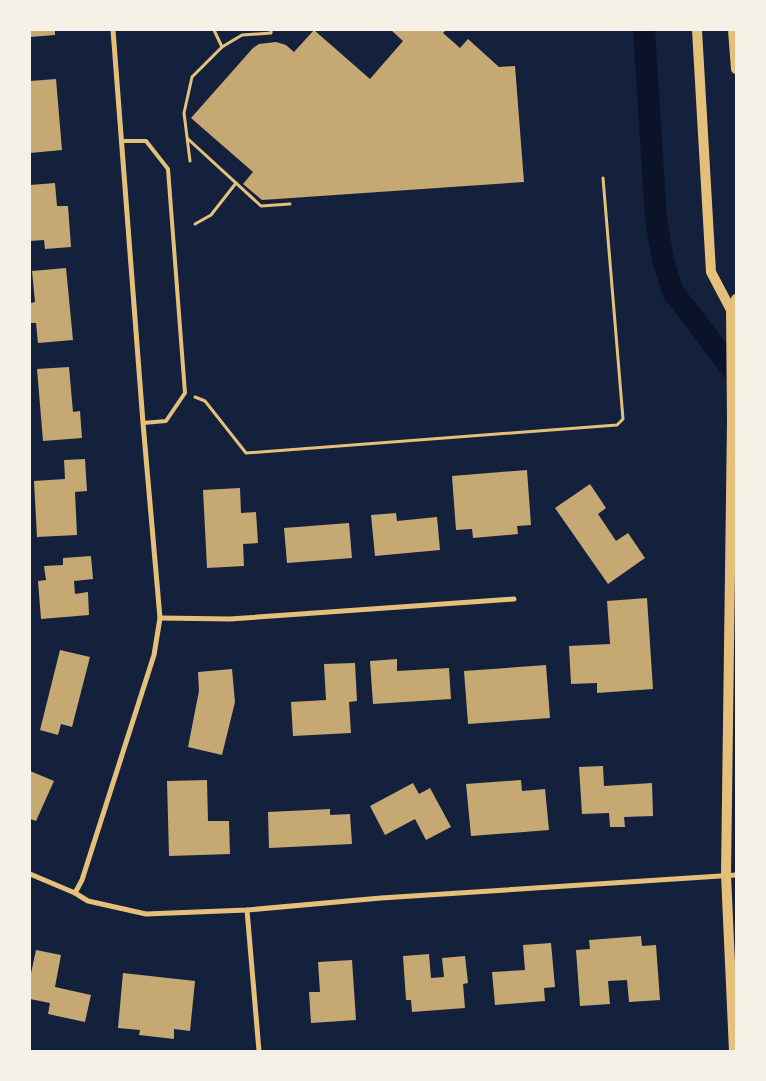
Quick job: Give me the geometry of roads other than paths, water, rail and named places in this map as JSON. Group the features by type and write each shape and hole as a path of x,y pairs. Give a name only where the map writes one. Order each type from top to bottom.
{"main road":[{"path":"697,30 711,272 731,310"},
{"path":"733,30 736,69"},
{"path":"734,1051 731,875 731,310 736,299"}],"street":[{"path":"75,893 82,880 154,655 160,618 142,424 113,30"},
{"path":"160,618 230,619 514,599"},
{"path":"30,874 75,893 88,901 146,914 247,910 390,897 731,875"},
{"path":"247,910 259,1051"}],"lane":[{"path":"121,141 146,141 168,169 185,393 166,421 142,424"}],"waterway":[{"path":"644,30 656,219 663,260 673,292 736,374"}]}
